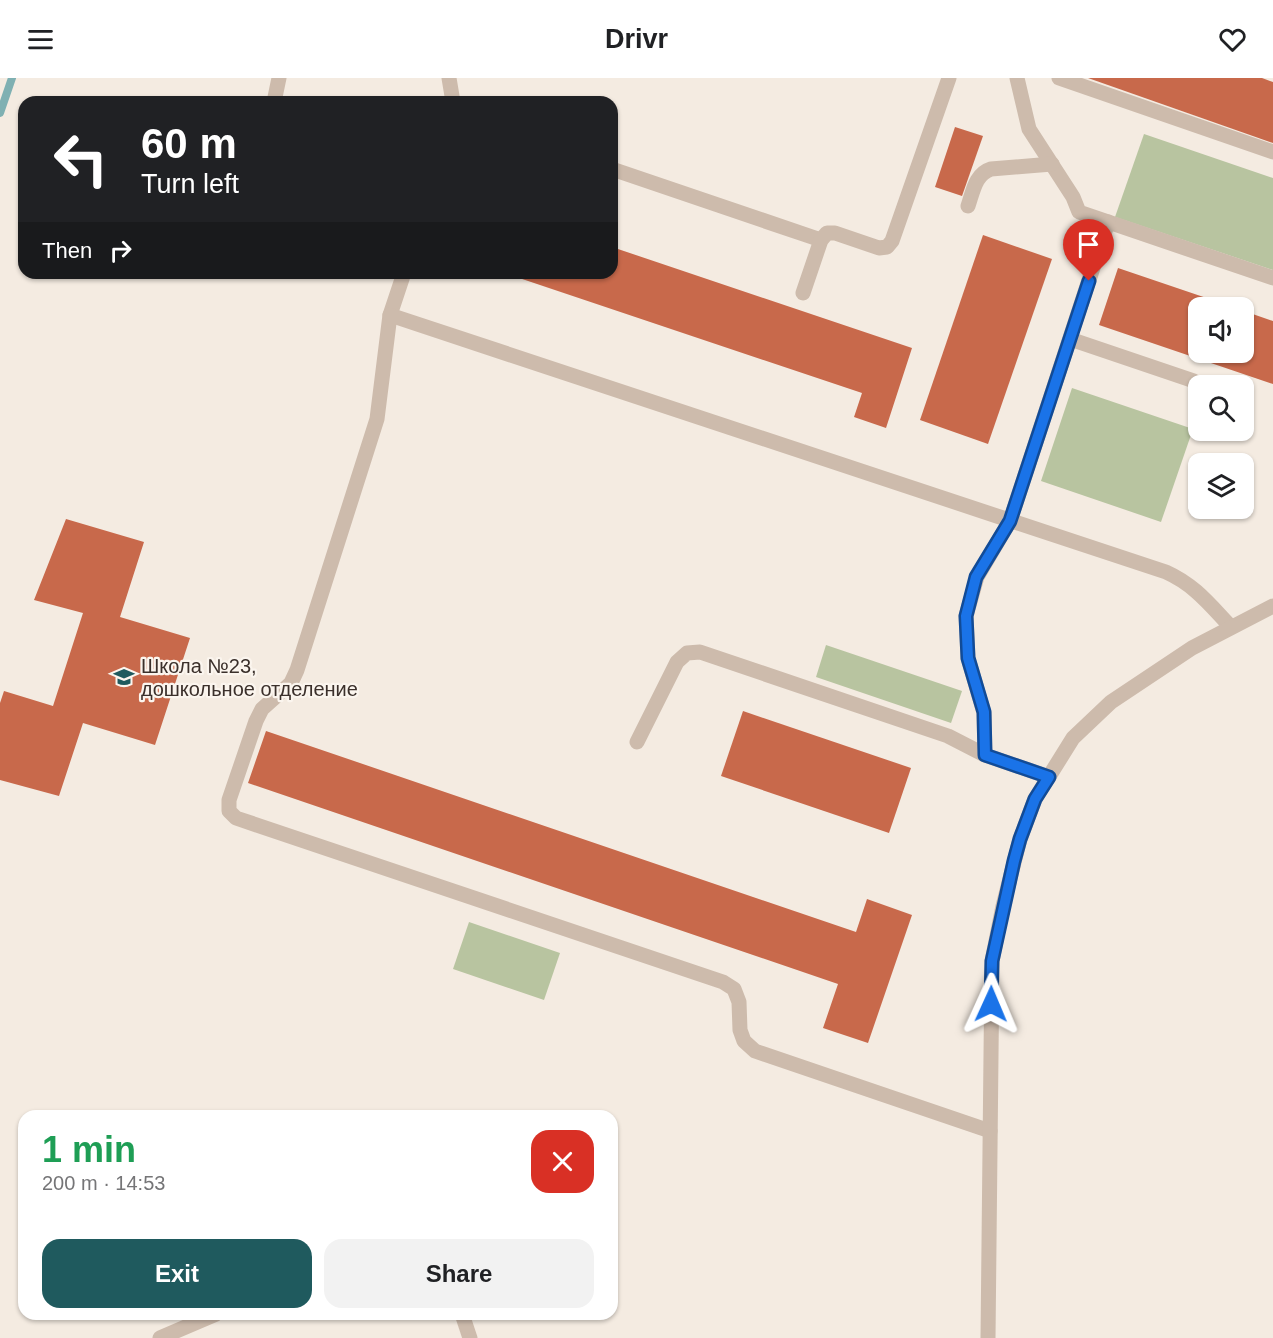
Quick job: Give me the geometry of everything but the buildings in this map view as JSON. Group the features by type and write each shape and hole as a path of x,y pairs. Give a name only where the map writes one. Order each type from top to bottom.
{"street":[{"path":"275,96 279,78"},
{"path":"448,78 452,96"},
{"path":"803,293 821,240 827,233 835,233 879,248 887,247 892,241 949,78"},
{"path":"1017,78 1029,129 1073,197 1079,212 1273,278"},
{"path":"1059,78 1273,152"},
{"path":"968,206 977,180 983,172 991,169 1052,164"},
{"path":"618,171 821,240"},
{"path":"985,755 984,712 968,658 966,616 976,577 1010,521 1108,222"},
{"path":"402,279 390,315 377,419 297,670 291,683 262,709 255,721 229,800 229,811 236,818 723,982 734,989 739,1002 740,1030 744,1041 755,1051 990,1131"},
{"path":"390,315 1166,572 1181,579 1195,590 1231,627"},
{"path":"1070,339 1188,379"},
{"path":"988,1338 992,961 1020,839 1035,799 1073,738 1111,702 1192,648 1273,606"},
{"path":"637,742 677,662 687,653 700,652 948,736 985,755 1049,777"},
{"path":"160,1338 202,1320"},
{"path":"464,1320 470,1338"}],"green space":[{"path":"1144,134 1273,178 1273,270 1115,217"},
{"path":"1072,388 1188,427 1189,441 1161,522 1041,481"},
{"path":"826,645 962,691 951,723 816,677"},
{"path":"469,922 560,953 544,1000 453,969"}],"waterway":[{"path":"0,113 12,78"}],"place":[{"name":"Школа №23, дошкольное отделение","path":"124,677"}],"route":[{"path":"991,1004 992,961 1014,861 1035,799 1049,777 985,755 984,712 968,658 966,616 976,577 1010,521 1089,281"}]}
